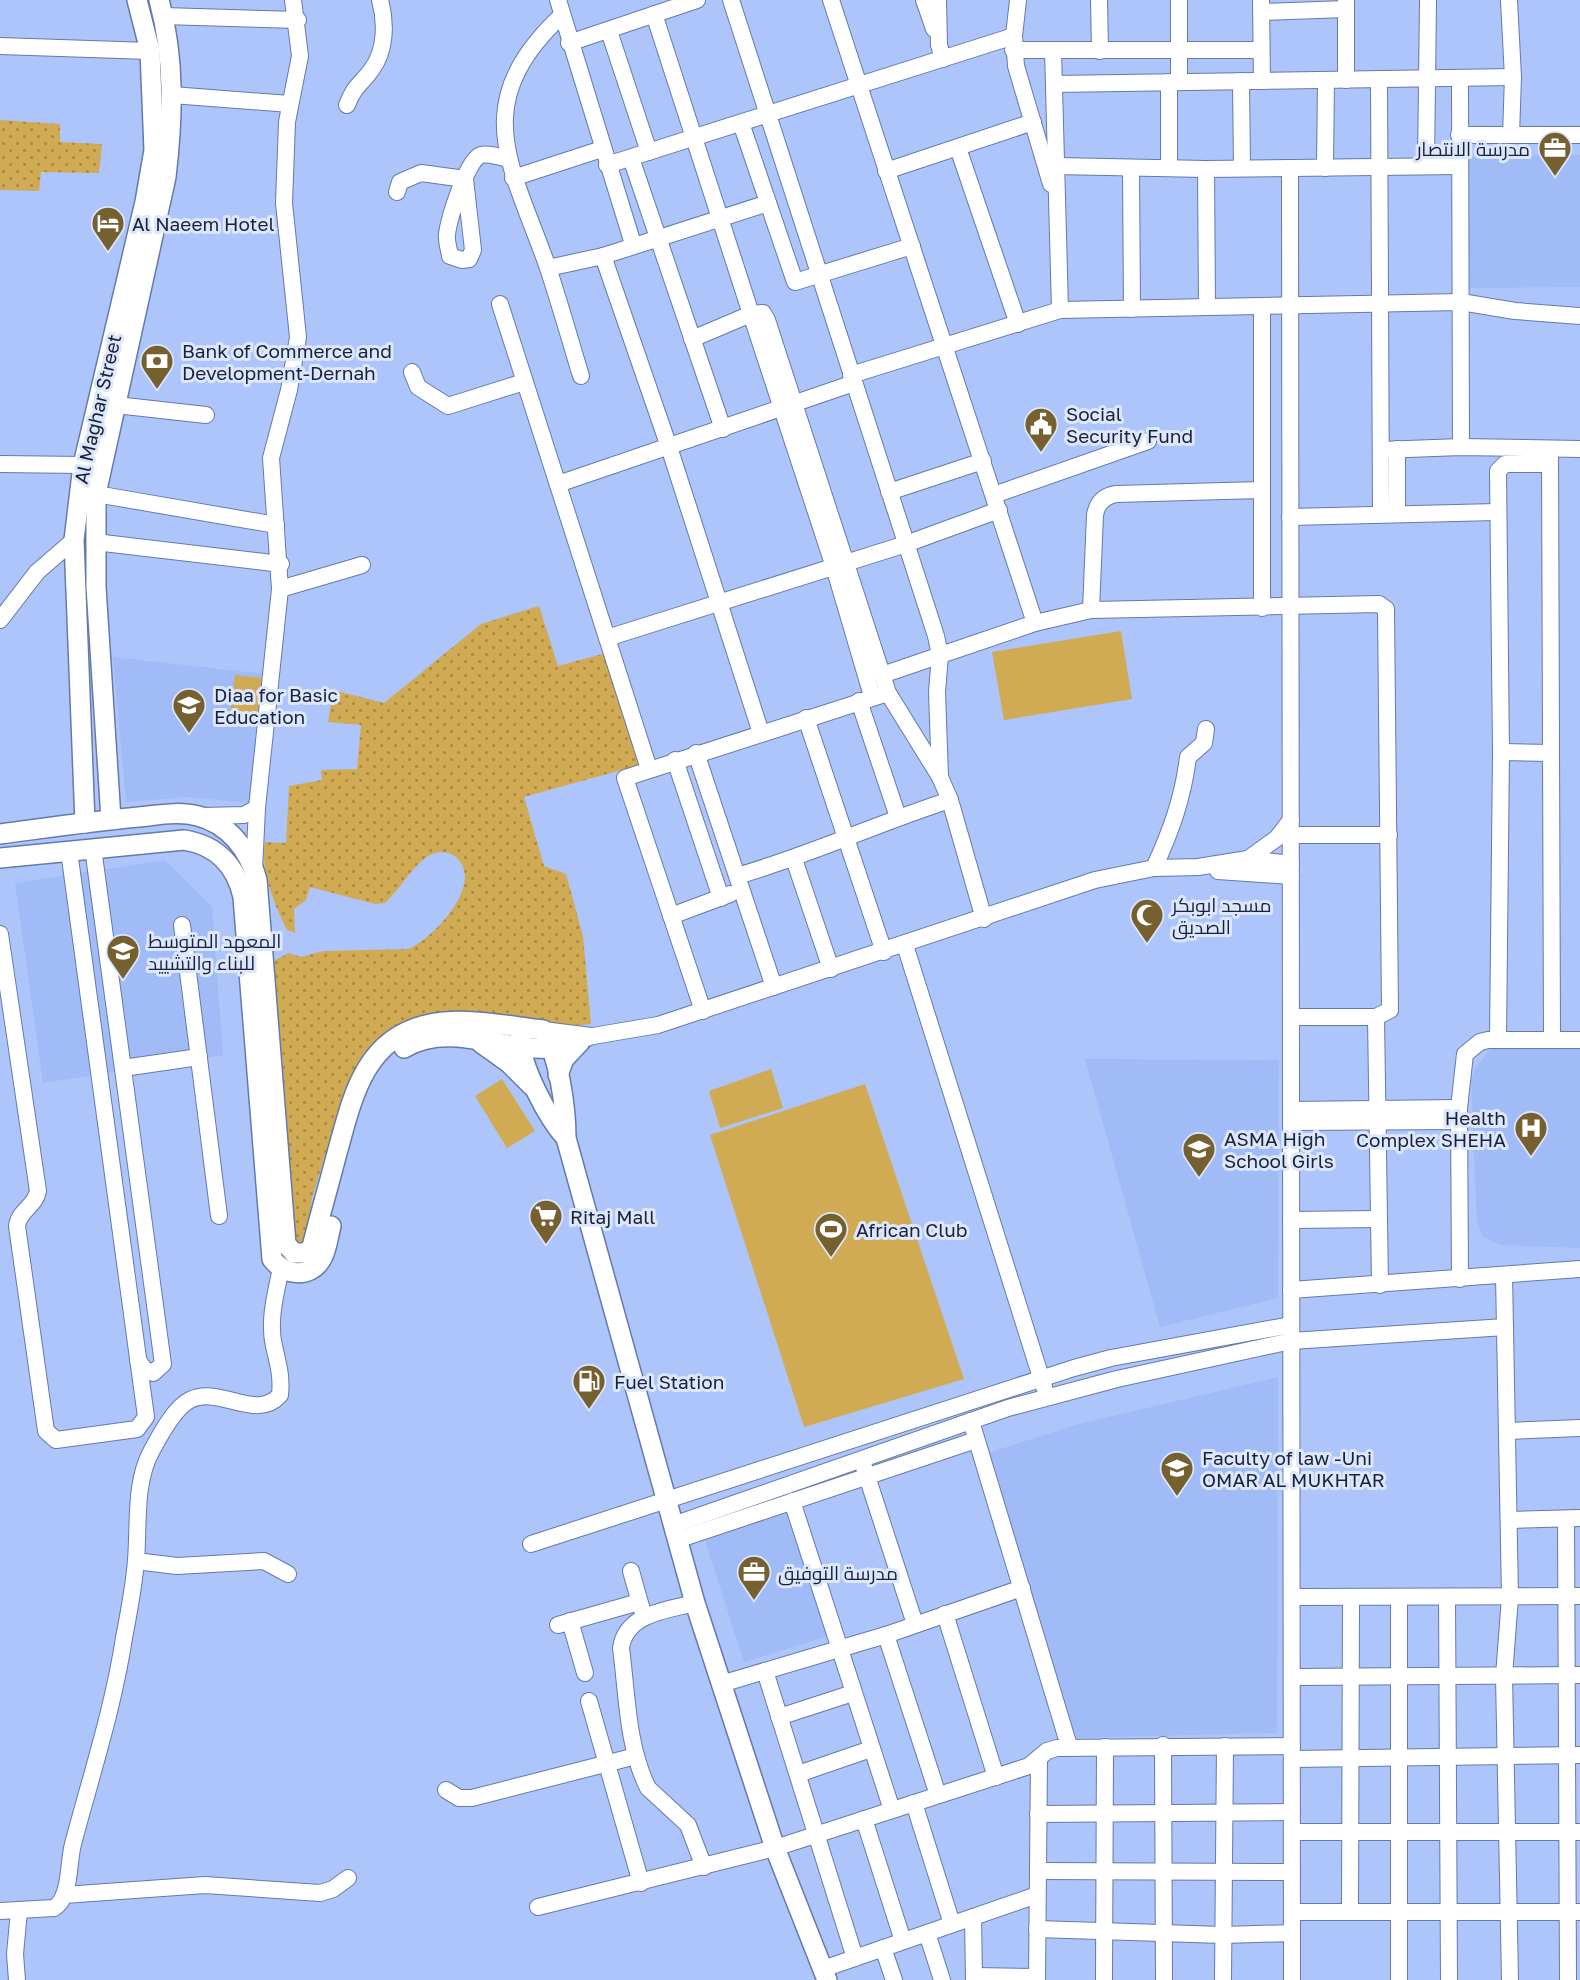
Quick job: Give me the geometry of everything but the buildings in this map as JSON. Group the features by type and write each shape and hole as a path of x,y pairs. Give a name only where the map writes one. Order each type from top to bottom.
{"main road":[{"name":"Al Maghar Street","path":"85,823 74,540 83,465 153,204 150,51 137,0"},
{"name":"Al Maghar Street","path":"111,819 96,587 96,495 116,405 172,95 169,43 161,8"},
{"path":"75,589 96,587"},
{"path":"0,834 178,813 217,823 233,835 246,851 254,870 286,1244 294,1253 302,1254 312,1247 355,1090 377,1053 404,1033 427,1025 452,1022 521,1037 547,1039 565,1110 566,1138 695,1603 775,1848 825,1974"},
{"path":"0,858 176,840 192,841 222,857 238,879 243,897 269,1246 272,1259 281,1268 293,1273 306,1272 321,1260 366,1095 383,1066 409,1045 429,1038 451,1036 477,1040 521,1037"},
{"path":"521,1037 540,1095 551,1118 566,1138"},
{"path":"558,1075 564,1059 587,1039"},
{"path":"477,1040 509,1063 540,1095"}],"street":[{"path":"254,870 257,808 280,589 281,564 271,458 289,390 298,337 284,203 290,104 300,56 298,20 293,0"},
{"path":"348,105 356,84 373,69 385,34 380,0"},
{"path":"569,43 697,0"},
{"path":"731,0 940,655 937,692 940,778"},
{"path":"831,0 1035,623"},
{"path":"924,0 941,52"},
{"path":"938,0 941,52"},
{"path":"1018,0 1013,43 1057,206"},
{"path":"1099,0 1100,51"},
{"path":"1169,168 1174,82 1179,50 1179,0"},
{"path":"1426,166 1429,79 1427,0"},
{"path":"1509,0 1513,77 1511,135"},
{"path":"1262,81 1261,6 1346,5 1346,80"},
{"path":"161,8 298,20"},
{"path":"560,8 633,244"},
{"path":"560,8 533,42 517,70 508,97 505,132 513,178 548,268 582,376"},
{"path":"654,14 695,138 718,220 751,314"},
{"path":"609,31 649,152"},
{"path":"607,165 859,85 941,52 1013,43 1054,50 1261,50"},
{"path":"0,46 150,51"},
{"path":"1054,50 1060,310"},
{"path":"1054,84 1513,77"},
{"path":"1460,78 1461,447"},
{"path":"1379,79 1380,303 1389,450 1389,514"},
{"path":"1325,168 1326,80"},
{"path":"1241,81 1241,167"},
{"path":"172,95 290,104"},
{"path":"741,122 795,282 912,246"},
{"path":"886,171 1033,122"},
{"path":"1460,135 1580,135"},
{"path":"958,148 1018,324"},
{"path":"513,178 602,149"},
{"path":"397,192 400,182 414,174 466,179 481,155 508,159"},
{"path":"631,158 723,429"},
{"path":"1056,166 1131,169 1460,166"},
{"path":"1290,168 1292,1980"},
{"path":"1131,169 1132,309"},
{"path":"1206,169 1207,307"},
{"path":"548,268 603,256 633,244 768,203"},
{"path":"603,256 669,447 761,733"},
{"path":"558,484 788,407 853,379 945,346 1060,310 1461,302 1515,311 1580,316"},
{"path":"500,304 649,769"},
{"path":"1262,306 1262,608"},
{"path":"692,339 751,314 763,313 767,320 788,407 840,565 882,675 873,696 625,778 702,1011"},
{"path":"412,372 418,387 448,406 524,383"},
{"path":"116,405 206,415"},
{"path":"607,638 906,544 996,503 1148,441"},
{"path":"1389,450 1461,447 1550,456"},
{"path":"1498,1040 1501,752 1497,512 1499,467 1580,449"},
{"path":"1550,456 1552,1040"},
{"path":"889,492 983,461"},
{"path":"0,464 83,465"},
{"path":"1091,610 1095,515 1098,505 1106,498 1116,494 1261,490"},
{"path":"96,495 276,525"},
{"path":"1290,517 1497,512"},
{"path":"0,620 37,572 74,540"},
{"path":"95,542 281,564"},
{"path":"280,589 362,565"},
{"path":"840,565 873,696 898,817"},
{"path":"882,675 1035,623 1091,610 1379,604 1386,609 1390,1010 1376,1017 1291,1017"},
{"path":"873,696 940,778 950,800 984,919"},
{"path":"806,718 884,952"},
{"path":"1154,868 1178,812 1188,757 1204,743 1206,729"},
{"path":"1501,752 1550,752"},
{"path":"696,753 774,987"},
{"path":"676,760 721,898"},
{"path":"671,916 721,898 739,882 794,859 898,817 950,800"},
{"path":"198,816 244,815 257,808"},
{"path":"1247,866 1291,827 1389,835"},
{"path":"93,848 163,1360 161,1368 141,1387"},
{"path":"0,934 7,1024 38,1191 34,1202 21,1213 17,1226 47,1434 60,1440 137,1429 143,1425 146,1417 69,851"},
{"path":"794,859 831,969"},
{"path":"1247,866 1269,880 1291,901"},
{"path":"547,1039 587,1039 658,1025 1096,880 1154,868 1247,866 1291,870"},
{"path":"182,925 219,1216"},
{"path":"905,945 1047,1396"},
{"path":"1376,1017 1380,1285"},
{"path":"1460,1279 1459,1115 1465,1054 1480,1042 1580,1040"},
{"path":"123,1068 199,1057"},
{"path":"1291,1116 1459,1115"},
{"path":"1291,1220 1379,1219"},
{"path":"0,1911 54,1908 61,1903 72,1846 109,1715 136,1561 144,1470 152,1451 183,1405 191,1399 215,1395 246,1405 274,1401 280,1395 280,1361 274,1347 273,1312 281,1268"},
{"path":"1292,1290 1580,1269"},
{"path":"1504,1275 1510,1597 1504,1676 1510,1980"},
{"path":"531,1544 1041,1378 1111,1358 1291,1333 1505,1327"},
{"path":"675,1532 861,1458 1047,1396 1291,1333"},
{"path":"138,1360 145,1369 153,1373"},
{"path":"971,1422 1069,1746"},
{"path":"1507,1431 1580,1428"},
{"path":"675,1532 792,1501 976,1440"},
{"path":"861,1458 915,1624"},
{"path":"792,1501 892,1810"},
{"path":"1509,1520 1573,1518 1573,1912 1568,1980"},
{"path":"136,1561 177,1566 264,1561 288,1574"},
{"path":"631,1571 641,1609 622,1640 621,1647 636,1756 648,1788 688,1825 704,1867"},
{"path":"721,1684 886,1635 1022,1588"},
{"path":"1292,1597 1573,1596"},
{"path":"1350,1912 1351,1597"},
{"path":"1399,1597 1399,1980"},
{"path":"1447,1597 1449,1980"},
{"path":"584,1673 564,1623 641,1609 695,1603"},
{"path":"945,1614 996,1777"},
{"path":"886,1635 938,1795"},
{"path":"765,1671 855,1958"},
{"path":"1292,1677 1573,1675"},
{"path":"779,1717 853,1693"},
{"path":"589,1701 640,1883"},
{"path":"1163,1745 1164,1980"},
{"path":"538,1907 775,1848 1029,1766 1048,1751 1069,1746 1225,1746 1350,1758 1573,1755"},
{"path":"1223,1980 1225,1746"},
{"path":"1104,1980 1105,1747"},
{"path":"798,1774 871,1749"},
{"path":"446,1790 459,1798 471,1798 636,1756"},
{"path":"973,1917 974,1978 1037,1979 1039,1758"},
{"path":"914,1803 952,1924"},
{"path":"1038,1814 1225,1815 1292,1812"},
{"path":"863,1819 903,1941"},
{"path":"1292,1832 1573,1832"},
{"path":"1038,1871 1292,1872"},
{"path":"64,1895 205,1885 320,1893 333,1889 348,1878"},
{"path":"825,1974 855,1958 1037,1895"},
{"path":"17,1980 15,1954 19,1911"},
{"path":"1292,1912 1573,1912"},
{"path":"1037,1929 1104,1929 1223,1935 1292,1933"},
{"path":"927,1933 942,1980"},
{"path":"883,1948 894,1980"}],"shaded area":[{"path":"0,120 60,124 60,142 102,144 99,173 41,172 39,191 0,190"},
{"path":"1580,155 1580,287 1466,288 1467,157"},
{"path":"539,606 558,666 606,653 643,764 524,797 544,866 566,874 583,936 591,1024 375,1046 359,1060 345,1089 312,1198 305,1247 293,1250 272,972 275,960 289,953 300,957 324,951 409,949 434,930 450,913 461,894 465,876 460,861 455,856 441,852 425,858 385,903 375,904 310,887 306,900 294,909 295,933 287,930 269,887 265,842 286,843 289,786 322,780 321,770 357,769 361,725 328,722 333,690 384,703 481,624"},
{"path":"1121,631 1132,699 1004,720 992,652"},
{"name":"Diaa for Basic Education","path":"113,657 265,674 249,803 188,797 126,802"},
{"path":"235,675 262,678 256,725 229,722"},
{"name":"المعهد المتوسط للبناء والتشييد","path":"165,860 212,907 223,1055 43,1083 15,883"},
{"path":"1491,1048 1580,1049 1580,1248 1500,1245 1483,1237 1477,1223 1471,1081 1475,1069"},
{"name":"ASMA High School Girls","path":"1085,1059 1279,1060 1278,1298 1160,1327"},
{"path":"771,1069 783,1108 720,1128 709,1091"},
{"path":"502,1079 535,1131 507,1148 475,1096"},
{"name":"African Club","path":"865,1084 964,1379 804,1427 710,1135"},
{"path":"1278,1377 1277,1733 1073,1738 988,1453 1079,1424"},
{"path":"790,1510 828,1636 744,1662 704,1537"}],"place":[{"name":"مدرسة الانتصار","path":"1555,178"},
{"name":"Al Naeem Hotel","path":"108,253"},
{"name":"Bank of Commerce and Development-Dernah","path":"157,391"},
{"name":"Social Security Fund","path":"1041,454"},
{"name":"Diaa for Basic Education","path":"189,735"},
{"name":"مسجد ابوبكر الصديق","path":"1147,945"},
{"name":"المعهد المتوسط للبناء والتشييد","path":"123,981"},
{"name":"Health Complex SHEHA","path":"1531,1158"},
{"name":"ASMA High School Girls","path":"1199,1179"},
{"name":"Ritaj Mall","path":"546,1246"},
{"name":"African Club","path":"831,1259"},
{"name":"Fuel Station","path":"589,1411"},
{"name":"Faculty of law -Uni OMAR AL MUKHTAR","path":"1177,1498"},
{"name":"مدرسة التوفيق","path":"754,1602"}]}
